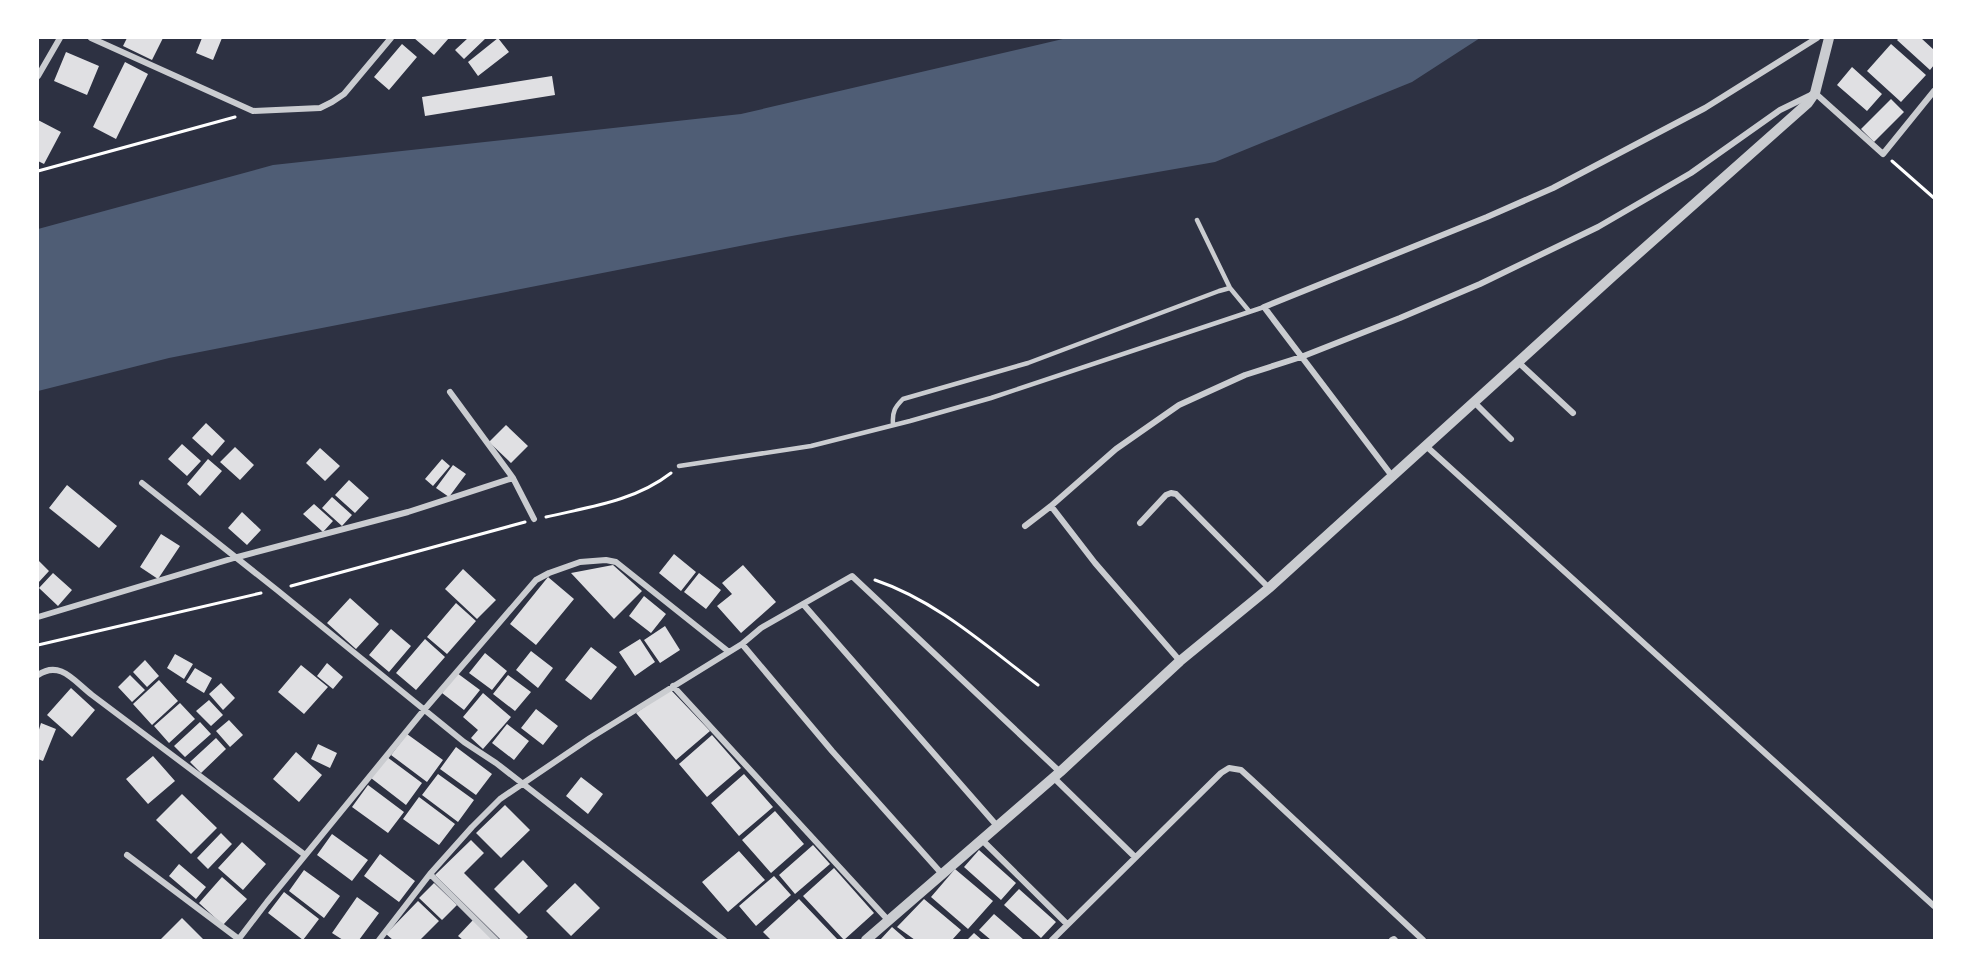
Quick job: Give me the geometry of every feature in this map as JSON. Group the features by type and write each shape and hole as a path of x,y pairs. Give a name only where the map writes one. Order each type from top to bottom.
{"street":[{"path":"38,76 60,38"},
{"path":"91,38 253,111 320,108 332,102 344,94 391,38"},
{"path":"1392,476 1264,307 1553,188 1705,108 1818,38"},
{"path":"866,940 998,826 1180,661 1269,588 1716,184 1770,139 1808,103 1815,93 1829,38"},
{"path":"1815,93 1883,154 1935,91"},
{"path":"1025,526 1116,449 1170,410 1245,375 1301,357 1480,284 1598,227 1691,173 1780,110 1815,93"},
{"path":"1518,362 1573,413"},
{"path":"450,392 513,478 534,519"},
{"path":"1474,402 1511,439"},
{"path":"1426,446 1935,906"},
{"path":"38,617 234,558 408,512 513,478"},
{"path":"142,483 464,742 724,940"},
{"path":"1140,523 1166,495 1176,494 1269,588"},
{"path":"1051,506 1095,563 1180,661"},
{"path":"127,855 239,940 305,855 424,710 536,580 580,562 606,560 616,562 729,652"},
{"path":"384,939 430,874 500,799 673,686 742,644 761,628 852,576 1056,774 1135,857"},
{"path":"803,604 998,826"},
{"path":"742,644 942,874"},
{"path":"38,675 47,668 60,669 305,855"},
{"path":"673,686 888,921"},
{"path":"1052,940 1221,773 1229,768 1241,770 1423,940"},
{"path":"982,840 1067,924"},
{"path":"430,874 496,940"}],"lane":[{"path":"1197,220 1230,288 1249,311"},
{"path":"894,424 892,415 903,399 1028,363 1230,288"},
{"path":"679,466 811,446 1002,395 1264,307"}],"path":[{"path":"38,171 253,111"},
{"path":"1883,154 1935,198"},
{"path":"38,645 277,590 534,519 588,508 636,494 658,483 679,466"},
{"path":"852,576 900,588 921,600 1038,685"}],"water":[{"path":"1067,38 1480,38 1412,82 1215,162 786,237 169,358 38,391 38,229 273,165 741,114"}],"building":[{"path":"127,38 163,38 152,60 123,46"},
{"path":"202,38 222,38 213,60 196,53"},
{"path":"414,38 449,38 434,55"},
{"path":"468,38 486,38 464,59 455,50"},
{"path":"498,38 509,52 478,76 468,62"},
{"path":"1899,38 1921,38 1934,50 1934,65 1930,70 1897,40"},
{"path":"402,44 417,57 389,90 374,77"},
{"path":"1891,44 1926,75 1901,102 1867,71"},
{"path":"66,52 99,66 87,95 54,81"},
{"path":"125,62 148,74 116,139 93,127"},
{"path":"1852,67 1882,94 1867,111 1837,85"},
{"path":"552,76 555,95 425,116 422,97"},
{"path":"1891,99 1904,112 1874,142 1861,129"},
{"path":"38,120 61,132 44,164 38,161"},
{"path":"206,423 225,441 212,456 192,438"},
{"path":"506,425 528,446 511,463 489,442"},
{"path":"182,444 201,461 187,476 168,459"},
{"path":"235,447 254,465 240,480 220,462"},
{"path":"320,448 340,466 325,481 306,463"},
{"path":"208,459 222,471 200,496 187,484"},
{"path":"442,459 450,466 433,486 425,479"},
{"path":"453,465 466,474 449,497 436,488"},
{"path":"349,480 369,498 355,513 335,495"},
{"path":"67,485 117,526 99,548 49,508"},
{"path":"332,497 352,515 342,526 322,508"},
{"path":"314,504 333,521 323,532 303,514"},
{"path":"242,512 261,530 247,545 228,528"},
{"path":"161,534 180,546 158,579 140,567"},
{"path":"674,554 696,572 681,591 659,573"},
{"path":"38,560 49,571 38,583"},
{"path":"613,565 642,591 614,619 571,573"},
{"path":"743,565 776,602 741,633 717,606 732,594 722,583"},
{"path":"463,569 496,600 477,619 445,589"},
{"path":"53,573 72,590 58,606 39,588"},
{"path":"699,573 721,590 706,609 684,592"},
{"path":"548,577 574,599 536,645 510,624"},
{"path":"644,596 666,614 651,633 629,616"},
{"path":"350,598 379,624 356,649 327,623"},
{"path":"456,603 476,621 447,654 427,637"},
{"path":"665,626 680,650 660,663 644,640"},
{"path":"391,629 411,646 389,672 369,655"},
{"path":"425,639 445,657 416,690 396,673"},
{"path":"640,639 655,662 635,676 619,652"},
{"path":"591,647 617,667 591,700 565,680"},
{"path":"531,651 553,668 538,688 516,670"},
{"path":"485,653 507,671 492,690 469,673"},
{"path":"175,654 193,664 184,679 167,668"},
{"path":"145,660 159,676 147,687 133,672"},
{"path":"327,663 343,677 333,689 317,676"},
{"path":"301,665 328,687 304,714 278,692"},
{"path":"195,668 212,678 204,693 186,682"},
{"path":"457,673 480,690 464,710 442,693"},
{"path":"130,675 145,690 132,702 118,687"},
{"path":"508,675 531,692 515,711 493,694"},
{"path":"159,680 178,701 152,725 133,704"},
{"path":"221,683 235,698 223,710 209,694"},
{"path":"71,688 95,710 72,737 47,715"},
{"path":"670,689 710,731 676,760 636,713"},
{"path":"483,693 511,717 483,749 471,738 478,730 463,717"},
{"path":"209,700 223,715 211,726 196,711"},
{"path":"180,703 195,719 169,743 154,726"},
{"path":"536,709 558,726 543,745 521,728"},
{"path":"229,720 243,735 230,747 216,731"},
{"path":"200,722 211,734 185,757 174,746"},
{"path":"41,723 56,729 43,761 38,759 38,733"},
{"path":"507,724 529,741 514,760 492,743"},
{"path":"407,734 443,760 427,782 391,755"},
{"path":"712,735 741,768 707,797 679,764"},
{"path":"216,738 226,749 201,773 190,762"},
{"path":"318,744 337,753 330,768 311,759"},
{"path":"456,747 492,774 476,795 440,769"},
{"path":"296,752 322,775 299,802 273,779"},
{"path":"153,756 175,781 148,804 126,779"},
{"path":"387,757 422,783 406,805 371,778"},
{"path":"438,774 474,800 458,822 422,795"},
{"path":"744,774 773,807 739,836 711,803"},
{"path":"581,777 603,794 588,814 566,796"},
{"path":"368,785 404,812 388,833 352,807"},
{"path":"182,794 217,828 191,854 156,820"},
{"path":"419,797 455,824 439,845 403,819"},
{"path":"505,805 530,830 501,858 476,833"},
{"path":"775,811 804,844 771,873 742,840"},
{"path":"221,833 232,844 208,869 197,858"},
{"path":"332,834 368,860 352,881 317,855"},
{"path":"471,840 484,853 464,873 528,937 525,940 501,940 435,875"},
{"path":"242,842 266,864 243,890 218,868"},
{"path":"813,845 830,864 795,894 779,875"},
{"path":"979,850 1016,883 1001,900 964,867"},
{"path":"739,851 765,880 728,912 702,882"},
{"path":"380,854 415,881 399,902 364,876"},
{"path":"523,860 548,886 519,914 494,889"},
{"path":"179,864 206,887 196,899 169,876"},
{"path":"834,868 874,913 844,940 803,896"},
{"path":"955,869 993,901 968,929 931,897"},
{"path":"304,870 340,896 324,918 289,891"},
{"path":"774,876 791,895 756,926 739,906"},
{"path":"222,877 247,899 223,925 199,903"},
{"path":"434,883 457,905 442,920 419,898"},
{"path":"575,883 600,908 571,936 546,911"},
{"path":"1019,889 1056,922 1041,938 1004,905"},
{"path":"284,892 319,919 303,940 268,913"},
{"path":"357,897 379,913 359,940 343,940 332,933"},
{"path":"799,899 838,940 771,940 763,932"},
{"path":"924,899 961,930 952,940 915,940 897,927"},
{"path":"418,901 439,921 420,940 393,940 386,934"},
{"path":"994,914 1024,940 991,940 979,930"},
{"path":"182,918 204,940 160,940"},
{"path":"473,920 494,940 463,940 458,936"},
{"path":"892,927 907,940 880,940"},
{"path":"974,933 982,940 967,940"}]}
